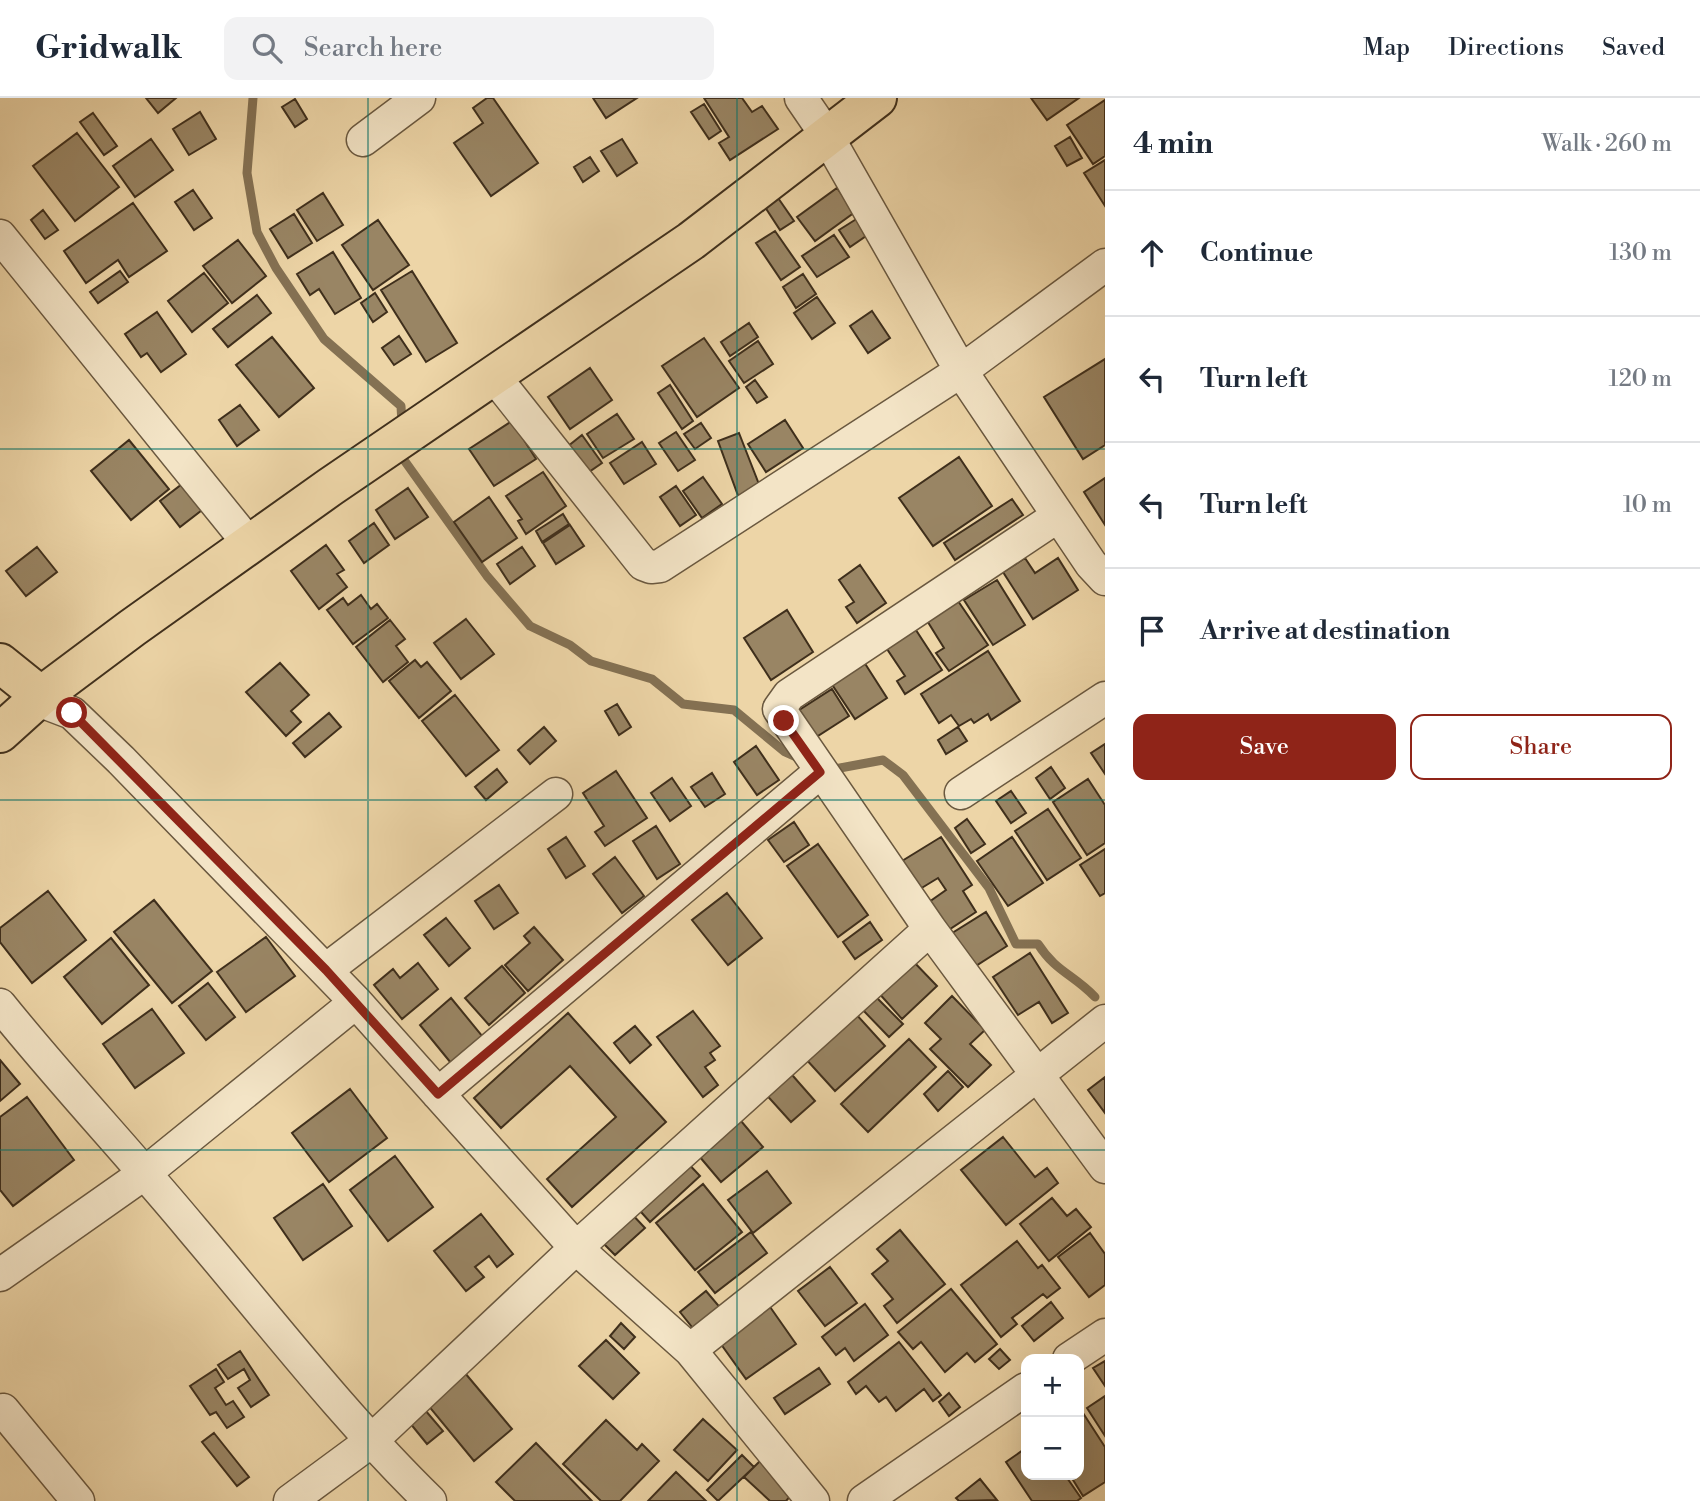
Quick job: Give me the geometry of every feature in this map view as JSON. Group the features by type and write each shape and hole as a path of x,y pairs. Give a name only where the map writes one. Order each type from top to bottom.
{"main road":[{"path":"0,733 39,698 250,545 691,241 877,98"},
{"path":"0,663 39,698"}],"street":[{"path":"363,140 419,98"},
{"path":"801,98 827,136 961,371 1058,516 1100,566"},
{"path":"0,236 250,545"},
{"path":"494,376 643,564 651,568 660,566 961,371 1105,265"},
{"path":"1058,516 781,704 779,709 784,721 930,929 1105,1167"},
{"path":"39,698 72,713 326,970 576,1248 690,1350 813,1501"},
{"path":"961,793 1105,698"},
{"path":"438,1094 820,772"},
{"path":"326,970 556,794"},
{"path":"290,1501 370,1442 576,1248 930,929"},
{"path":"0,1275 145,1173 356,1002"},
{"path":"0,1005 46,1062 145,1173 370,1442 430,1501"},
{"path":"690,1350 1037,1072 1105,1021"},
{"path":"1076,1354 1105,1335"},
{"path":"864,1501 1021,1392"},
{"path":"3,1410 78,1501"}],"building":[{"path":"146,98 176,98 158,113"},
{"path":"487,98 493,98 538,163 491,196 454,143 483,123 473,108"},
{"path":"593,98 637,98 606,118"},
{"path":"704,98 742,98 752,112 762,106 778,129 730,160 719,143 729,137"},
{"path":"1031,98 1079,98 1047,120"},
{"path":"295,99 307,119 295,127 282,107"},
{"path":"1105,100 1105,156 1093,164 1067,125"},
{"path":"704,104 721,131 709,139 691,112"},
{"path":"200,112 216,139 189,155 173,129"},
{"path":"93,113 117,146 104,155 80,122"},
{"path":"77,133 119,187 75,221 33,166"},
{"path":"1070,137 1082,158 1067,166 1055,146"},
{"path":"151,139 173,170 135,197 113,166"},
{"path":"622,139 637,163 617,176 601,151"},
{"path":"590,157 599,171 583,182 574,167"},
{"path":"1105,160 1105,206 1084,173"},
{"path":"837,188 855,212 815,241 797,217"},
{"path":"193,190 212,218 194,230 175,202"},
{"path":"323,193 343,225 317,241 297,210"},
{"path":"776,195 794,221 780,230 763,204"},
{"path":"133,203 167,251 129,277 118,260 86,283 64,251"},
{"path":"43,210 58,230 45,239 31,220"},
{"path":"294,214 312,243 288,258 270,229"},
{"path":"858,218 869,234 850,247 839,230"},
{"path":"378,220 409,265 373,290 342,245"},
{"path":"775,231 800,267 781,280 756,243"},
{"path":"834,235 849,257 817,277 802,256"},
{"path":"238,240 266,276 232,303 203,266"},
{"path":"333,252 361,298 335,314 319,289 310,295 297,274"},
{"path":"120,271 128,282 98,303 90,292"},
{"path":"412,271 457,343 426,362 381,290"},
{"path":"204,273 228,303 192,332 168,301"},
{"path":"803,274 816,294 796,308 783,287"},
{"path":"375,293 387,312 373,322 361,303"},
{"path":"257,295 271,313 228,347 213,329"},
{"path":"817,297 835,323 812,339 794,313"},
{"path":"872,311 890,338 868,353 850,326"},
{"path":"157,312 186,354 161,372 147,353 141,357 125,334"},
{"path":"749,323 758,337 730,356 721,342"},
{"path":"399,336 411,354 394,365 382,348"},
{"path":"272,337 314,388 279,417 236,365"},
{"path":"704,338 739,388 697,417 662,366"},
{"path":"758,341 773,364 744,383 729,361"},
{"path":"1105,359 1105,445 1083,459 1044,397"},
{"path":"590,368 612,400 570,429 548,397"},
{"path":"755,380 767,397 757,403 746,387"},
{"path":"670,385 693,421 682,429 658,393"},
{"path":"240,405 259,430 237,446 219,420"},
{"path":"617,414 634,439 603,458 587,434"},
{"path":"785,420 803,448 766,472 748,444"},
{"path":"512,421 536,459 494,486 469,449"},
{"path":"701,423 711,438 695,449 684,434"},
{"path":"676,432 695,460 678,471 659,443"},
{"path":"739,433 762,492 740,501 718,441"},
{"path":"582,435 602,463 586,474 567,447"},
{"path":"129,440 169,489 131,520 91,471"},
{"path":"642,442 656,464 624,484 610,463"},
{"path":"959,457 992,506 933,546 899,498"},
{"path":"543,472 566,506 526,534 518,521 522,519 506,496"},
{"path":"703,477 722,504 702,518 683,491"},
{"path":"1105,478 1105,525 1084,492"},
{"path":"186,481 206,507 180,527 160,501"},
{"path":"676,486 696,515 680,526 660,497"},
{"path":"408,488 428,517 395,539 376,510"},
{"path":"489,497 517,538 482,562 454,522"},
{"path":"1012,499 1023,515 955,560 944,543"},
{"path":"563,514 569,524 542,542 536,531"},
{"path":"374,523 389,545 364,563 349,541"},
{"path":"570,525 584,546 556,564 543,543"},
{"path":"326,545 344,570 337,574 347,587 319,609 291,571"},
{"path":"37,547 57,572 26,596 6,571"},
{"path":"522,547 535,566 510,584 497,564"},
{"path":"1025,558 1035,573 1058,558 1078,590 1033,619 1003,572"},
{"path":"860,565 886,603 857,623 846,607 854,602 839,580"},
{"path":"997,580 1025,625 993,645 964,600"},
{"path":"361,595 371,609 377,604 388,618 353,644 327,610 343,598 348,605"},
{"path":"956,598 988,645 949,671 936,653 944,648 926,619"},
{"path":"787,610 813,652 771,680 744,638"},
{"path":"466,619 494,654 461,679 434,643"},
{"path":"390,620 405,639 396,646 408,662 383,682 356,647"},
{"path":"912,624 942,670 905,694 897,681 905,676 883,643"},
{"path":"988,651 1020,701 991,720 988,714 974,723 971,719 959,726 951,715 939,723 921,694"},
{"path":"415,660 421,667 427,662 451,691 419,718 389,681"},
{"path":"864,662 887,698 855,719 831,683"},
{"path":"280,663 309,695 291,711 301,722 286,736 246,692"},
{"path":"832,689 849,716 810,741 793,714"},
{"path":"455,695 499,750 466,776 422,721"},
{"path":"617,704 631,727 619,735 605,711"},
{"path":"329,713 341,727 305,757 293,743"},
{"path":"544,727 556,741 530,764 518,750"},
{"path":"958,727 967,741 946,754 938,740"},
{"path":"1105,744 1105,774 1091,753"},
{"path":"756,746 779,780 757,795 734,762"},
{"path":"1051,767 1065,788 1050,799 1036,778"},
{"path":"497,769 507,782 486,800 475,787"},
{"path":"616,771 647,818 605,846 595,832 604,826 583,793"},
{"path":"712,773 725,794 705,807 691,787"},
{"path":"672,778 691,806 670,821 651,793"},
{"path":"1088,779 1105,805 1105,843 1087,855 1053,802"},
{"path":"1011,791 1026,813 1011,823 996,801"},
{"path":"1048,809 1081,858 1047,880 1015,831"},
{"path":"967,819 985,844 971,853 955,828"},
{"path":"794,822 809,845 784,862 768,840"},
{"path":"656,826 680,864 657,879 633,841"},
{"path":"566,837 585,866 566,878 548,849"},
{"path":"941,837 972,885 963,891 976,912 947,931 929,902 946,890 938,878 920,889 902,861"},
{"path":"1012,837 1043,883 1008,906 977,861"},
{"path":"818,844 868,915 838,937 787,866"},
{"path":"1105,849 1105,893 1100,896 1080,865"},
{"path":"615,857 644,896 622,913 593,874"},
{"path":"499,885 518,913 494,929 475,901"},
{"path":"48,891 86,940 32,983 0,942 0,928"},
{"path":"727,893 762,938 728,965 692,920"},
{"path":"154,900 212,971 172,1003 114,932"},
{"path":"986,912 1007,946 971,969 949,935"},
{"path":"446,918 470,948 449,966 424,935"},
{"path":"870,922 882,940 855,959 843,942"},
{"path":"534,927 563,960 528,991 505,965 530,943 524,936"},
{"path":"266,937 295,976 246,1012 217,972"},
{"path":"111,938 149,985 102,1024 64,977"},
{"path":"1030,953 1068,1013 1052,1023 1039,1002 1018,1015 993,977"},
{"path":"911,959 937,986 902,1019 877,991"},
{"path":"418,963 438,989 402,1019 374,985 393,969 400,978"},
{"path":"502,966 525,993 489,1025 465,998"},
{"path":"208,983 235,1017 206,1040 179,1006"},
{"path":"873,994 903,1024 889,1037 860,1007"},
{"path":"952,996 985,1030 970,1044 991,1065 968,1087 930,1049 941,1039 925,1023"},
{"path":"451,998 483,1037 451,1063 420,1025"},
{"path":"152,1009 184,1053 135,1088 103,1044"},
{"path":"693,1011 720,1046 710,1053 715,1060 705,1067 718,1085 703,1097 657,1037"},
{"path":"568,1013 666,1122 572,1207 547,1179 616,1117 570,1066 501,1128 474,1098"},
{"path":"855,1013 885,1046 835,1091 805,1058"},
{"path":"635,1026 651,1045 630,1063 614,1043"},
{"path":"909,1039 936,1067 868,1132 841,1104"},
{"path":"0,1060 20,1084 0,1101"},
{"path":"786,1068 815,1101 791,1122 762,1090"},
{"path":"948,1071 963,1087 938,1111 924,1094"},
{"path":"1105,1077 1105,1113 1088,1090"},
{"path":"350,1089 387,1138 329,1182 292,1133"},
{"path":"27,1097 74,1160 13,1206 0,1190 0,1117"},
{"path":"736,1115 763,1147 721,1182 694,1150"},
{"path":"1003,1137 1035,1177 1047,1168 1058,1183 1006,1225 961,1170"},
{"path":"395,1156 433,1207 388,1241 350,1190"},
{"path":"683,1158 700,1176 650,1222 633,1203"},
{"path":"767,1171 791,1203 753,1233 728,1200"},
{"path":"323,1184 352,1226 303,1260 274,1218"},
{"path":"703,1184 742,1232 695,1270 656,1223"},
{"path":"1052,1198 1067,1216 1076,1209 1091,1227 1049,1261 1020,1224"},
{"path":"629,1211 645,1228 615,1255 599,1239"},
{"path":"481,1214 513,1254 497,1267 489,1256 475,1267 484,1277 466,1291 434,1251"},
{"path":"900,1230 945,1284 897,1323 884,1306 893,1299 872,1274 888,1261 877,1249"},
{"path":"751,1232 767,1253 715,1293 698,1272"},
{"path":"1090,1233 1105,1254 1105,1285 1089,1297 1058,1257"},
{"path":"1017,1241 1038,1268 1042,1265 1060,1288 1047,1298 1043,1294 1012,1318 1017,1324 1001,1337 961,1285"},
{"path":"830,1267 857,1303 825,1326 798,1291"},
{"path":"951,1289 997,1344 975,1362 967,1353 945,1372 921,1342 913,1349 898,1332"},
{"path":"706,1291 723,1311 696,1332 680,1312"},
{"path":"1051,1302 1063,1318 1034,1341 1022,1326"},
{"path":"768,1304 796,1344 746,1379 718,1340"},
{"path":"865,1304 888,1335 854,1361 845,1348 836,1355 822,1337"},
{"path":"621,1323 635,1337 624,1349 610,1336"},
{"path":"606,1340 639,1373 613,1399 579,1366"},
{"path":"899,1342 941,1395 933,1401 924,1389 896,1411 886,1397 879,1402 866,1386 856,1394 848,1382"},
{"path":"1000,1349 1010,1360 999,1369 989,1359"},
{"path":"240,1351 269,1395 251,1407 238,1388 250,1380 244,1369 228,1379 218,1365"},
{"path":"1105,1361 1105,1386 1093,1368"},
{"path":"819,1368 830,1384 785,1414 774,1398"},
{"path":"216,1369 224,1382 215,1388 226,1405 233,1401 244,1417 227,1428 216,1412 210,1415 190,1386"},
{"path":"465,1373 512,1429 474,1461 427,1404"},
{"path":"949,1393 960,1407 949,1416 939,1402"},
{"path":"1105,1396 1105,1436 1087,1408"},
{"path":"425,1410 443,1431 427,1444 410,1423"},
{"path":"1084,1415 1105,1447 1105,1482 1083,1496 1073,1480 1084,1480"},
{"path":"703,1419 737,1450 708,1481 674,1450"},
{"path":"606,1420 637,1450 642,1444 659,1461 620,1501 601,1501 563,1464"},
{"path":"214,1433 249,1477 237,1486 202,1442"},
{"path":"536,1443 592,1501 515,1501 496,1482"},
{"path":"1021,1452 1021,1480 1068,1480 1081,1498 1077,1501 1032,1501 1006,1462"},
{"path":"742,1455 754,1467 718,1501 707,1490"},
{"path":"761,1460 794,1492 786,1501 770,1501 744,1477"},
{"path":"676,1472 706,1501 648,1501"},
{"path":"980,1479 997,1500 959,1501 956,1498"}],"waterway":[{"path":"253,98 247,173 257,232 276,268 324,339 401,406 402,424"},
{"path":"404,448 404,460 487,576 530,626 570,645 591,661 652,679 683,704 734,710 785,752 803,760"},
{"path":"829,770 883,760 903,775 989,888 1016,944 1038,944 1051,961 1095,997"}],"route":[{"path":"72,713 326,970 438,1094 820,772 784,721"}]}
